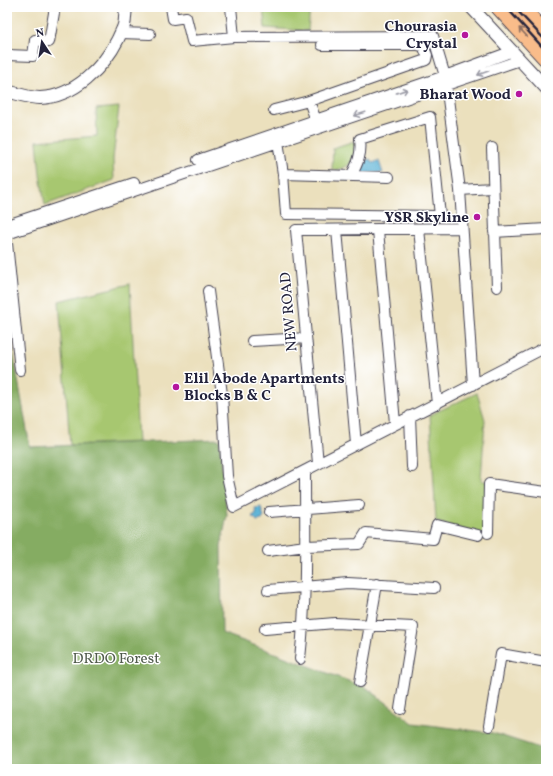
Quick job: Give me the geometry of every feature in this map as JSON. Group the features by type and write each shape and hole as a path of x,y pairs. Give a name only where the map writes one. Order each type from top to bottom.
{"highway":[{"path":"499,7 546,58"},
{"path":"521,7 546,35"}],"street":[{"path":"7,55 33,56 35,40 49,42 54,7"},
{"path":"7,91 40,98 57,94 83,82 99,68 115,45 124,25 125,11 128,7"},
{"path":"171,7 173,19 186,17 192,41 234,37 434,36 446,81 460,190 473,386"},
{"path":"231,7 234,37"},
{"path":"471,7 546,88"},
{"path":"541,7 546,12"},
{"path":"120,33 150,34"},
{"path":"274,110 309,101 426,60 427,56 423,46 418,45 322,45"},
{"path":"7,234 55,213 446,81 516,55"},
{"path":"309,101 317,124"},
{"path":"278,141 283,174 286,214 440,216 430,117 360,139 362,150 359,160 350,176"},
{"path":"7,225 55,213 278,141 317,124"},
{"path":"492,148 492,188 497,287"},
{"path":"283,174 389,177"},
{"path":"460,190 492,188"},
{"path":"356,444 337,230 462,228"},
{"path":"419,229 437,404"},
{"path":"494,232 546,229"},
{"name":"NEW ROAD","path":"318,464 296,230 337,230"},
{"path":"378,230 395,424"},
{"path":"7,243 20,370"},
{"path":"208,291 222,394 227,476 234,507 410,416 473,386 546,347"},
{"path":"252,341 306,338"},
{"path":"410,416 412,467"},
{"path":"300,659 306,546 305,471"},
{"path":"268,552 306,546 359,544 366,533 433,539 437,525 483,534 490,484 546,492"},
{"path":"269,512 359,506"},
{"path":"268,590 348,583 434,588"},
{"path":"360,682 377,584"},
{"path":"265,630 335,623 413,627 400,709"},
{"path":"489,726 501,654 546,662"}],"green space":[{"path":"263,7 310,7 308,31 265,28"},
{"path":"119,107 113,159 114,180 45,205 40,175 37,141 97,136 96,109"},
{"path":"354,141 355,153 352,162 343,168 332,170 333,148"},
{"path":"130,284 138,442 70,445 59,301"},
{"name":"DRDO Forest","path":"7,318 30,447 219,439 227,515 221,546 222,633 367,688 413,723 493,733 546,750 546,769 7,769"},
{"path":"477,393 485,420 481,480 487,482 485,535 436,522 430,415"}],"water":[{"path":"370,159 372,163 379,161 383,173 362,173 358,168 363,161"},
{"path":"261,507 264,517 262,520 257,521 252,516 256,514 255,508"}],"railway":[{"path":"506,7 546,51"},
{"path":"514,7 546,41"}],"place":[{"name":"Chourasia Crystal","path":"465,35"},
{"name":"Bharat Wood","path":"519,94"},
{"name":"YSR Skyline","path":"477,217"},
{"name":"Elil Abode Apartments Blocks B & C","path":"176,387"}]}
